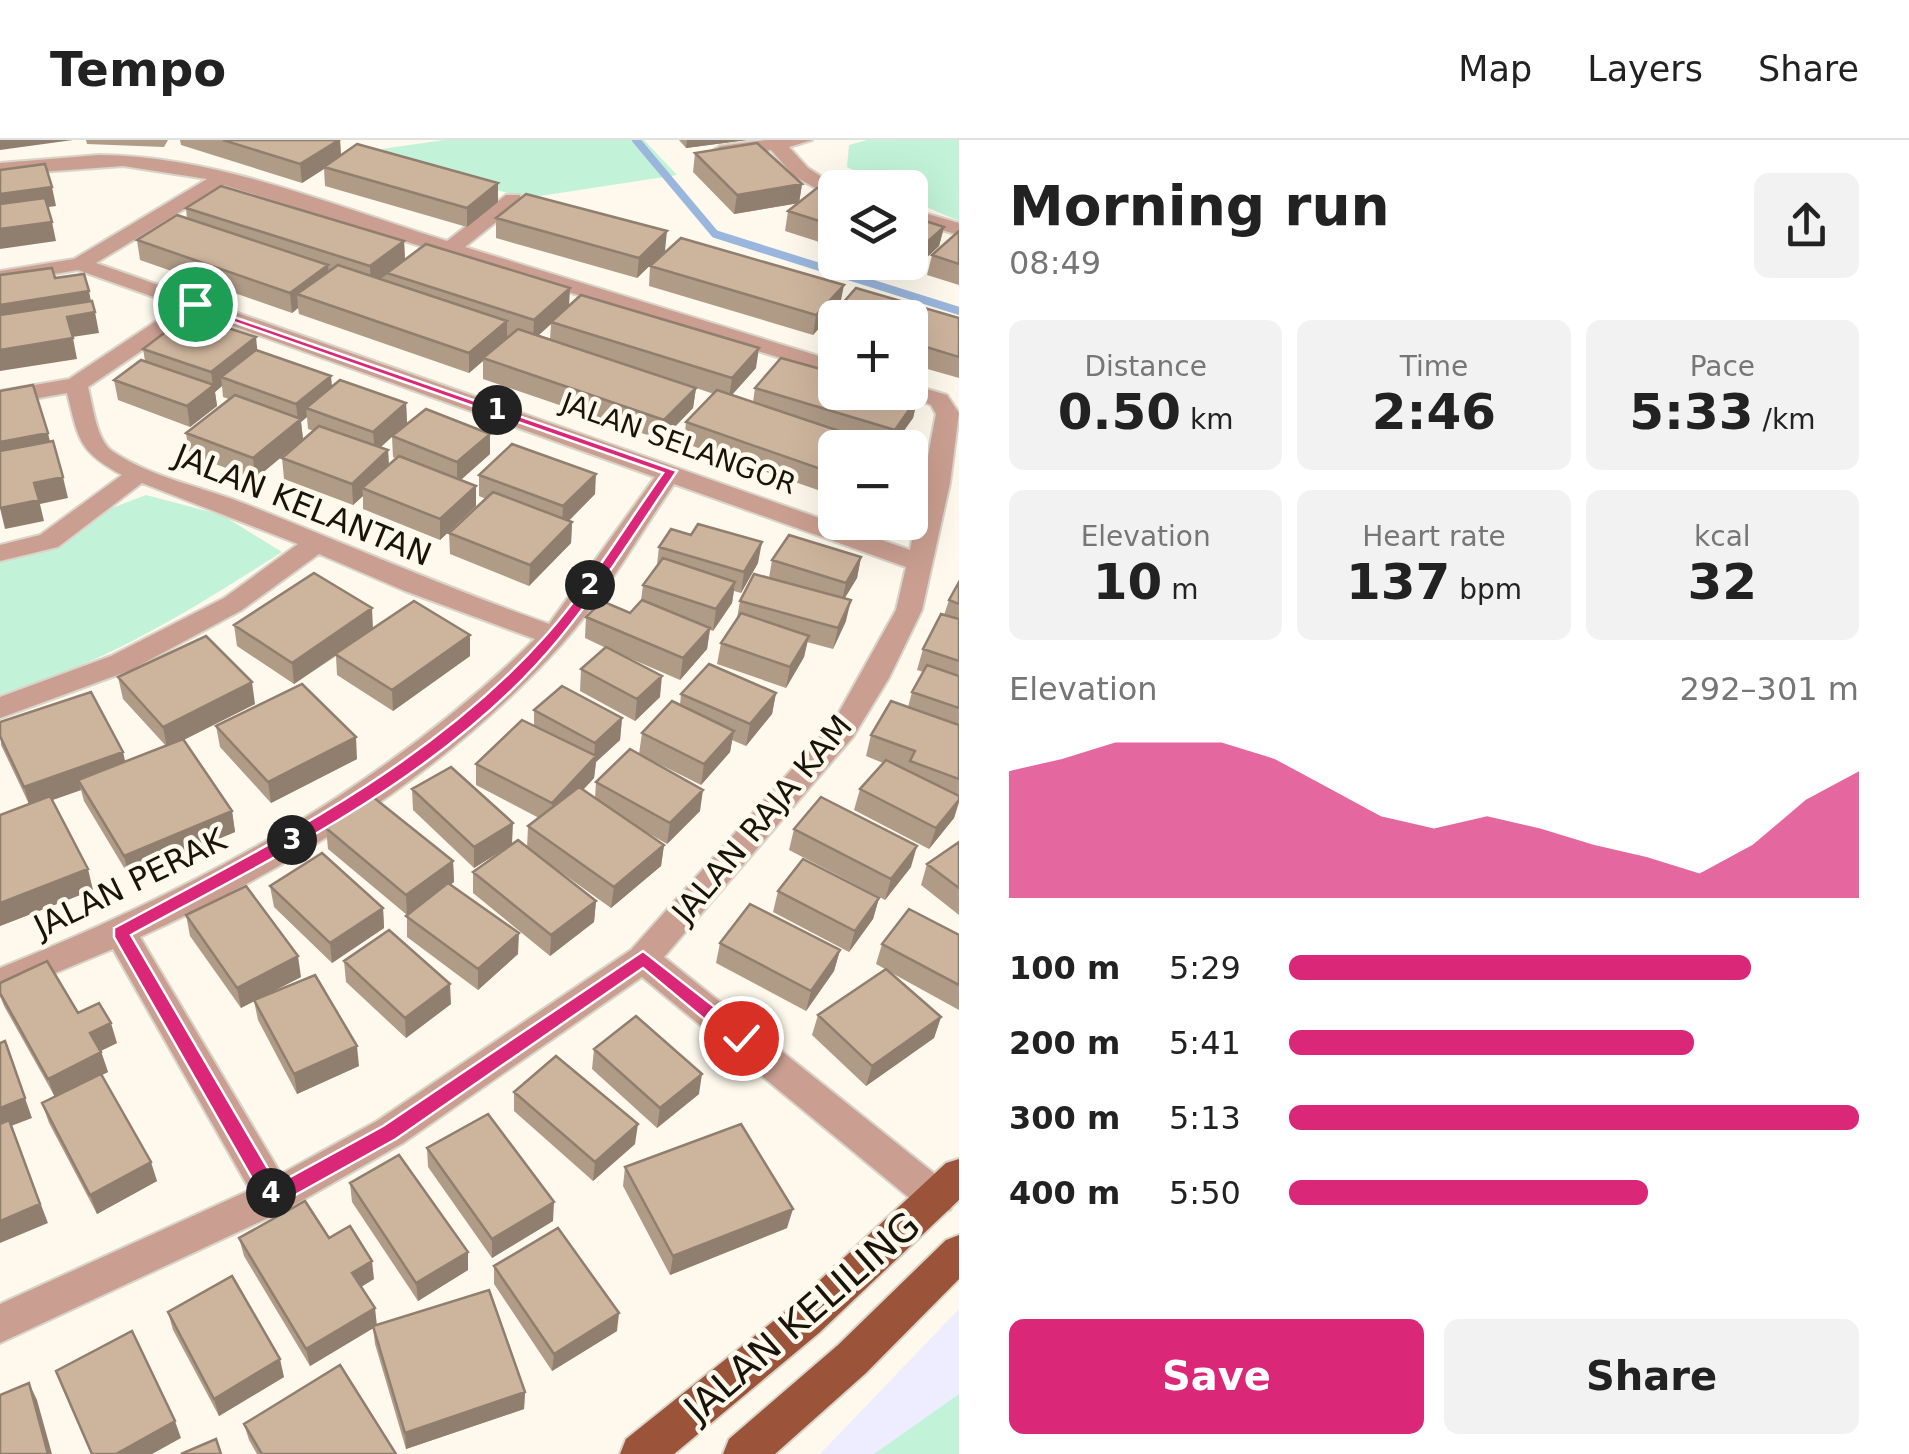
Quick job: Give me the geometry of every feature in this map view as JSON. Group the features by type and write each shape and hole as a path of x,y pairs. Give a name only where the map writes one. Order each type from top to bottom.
{"main road":[{"name":"JALAN KELILING","path":"641,1454 819,1310 948,1186"},
{"name":"JALAN KELILING","path":"744,1454 852,1359 959,1253"}],"street":[{"path":"697,155 804,140"},
{"path":"776,144 801,172 818,182"},
{"path":"0,169 82,159 163,162 818,363"},
{"name":"JALAN SELANGOR","path":"0,277 80,264 222,178"},
{"path":"450,249 512,199"},
{"path":"928,220 959,229"},
{"name":"JALAN SELANGOR","path":"80,264 918,562"},
{"path":"0,398 76,385 195,304"},
{"name":"JALAN KELANTAN","path":"76,385 91,440 101,454 138,474 237,509 315,544 554,636"},
{"name":"JALAN RAJA KAM","path":"0,1324 274,1197 390,1132 534,1037 643,958 843,730 909,610 938,483 948,414 938,400 928,397"},
{"name":"JALAN PERAK","path":"0,982 120,932 293,839 402,771 480,711 554,636 671,471"},
{"path":"0,552 49,541 138,474"},
{"path":"0,708 121,663 233,604 315,544"},
{"path":"120,932 274,1197"},
{"path":"643,958 948,1186"}],"shaded area":[{"path":"959,1309 959,1454 820,1454"}],"green space":[{"path":"444,140 644,140 677,175 527,198 354,153"},
{"path":"867,140 959,140 959,221 928,208 928,170 853,170 847,167 849,145"},
{"path":"146,495 222,515 282,552 180,615 112,651 0,695 0,561"},
{"path":"959,1394 959,1454 874,1454"}],"building":[{"path":"223,140 339,140 300,164"},
{"path":"757,143 802,184 737,195 695,153"},
{"path":"357,144 498,183 467,208 324,167"},
{"path":"45,164 52,187 0,194 0,170"},
{"path":"221,186 404,241 370,266 186,208"},
{"path":"817,188 818,188 818,221 788,211"},
{"path":"526,194 667,231 639,258 496,218"},
{"path":"45,198 52,222 0,229 0,204"},
{"path":"177,215 328,265 290,293 137,240"},
{"path":"928,222 944,227 928,241"},
{"path":"959,231 959,264 932,255"},
{"path":"681,238 844,285 830,300 818,300 816,315 650,266"},
{"path":"426,244 570,288 534,320 387,273"},
{"path":"338,265 507,321 469,353 297,294"},
{"path":"52,268 55,278 84,274 89,291 0,305 0,275"},
{"path":"856,288 897,300 846,300"},
{"path":"581,295 759,348 732,378 551,322"},
{"path":"92,301 95,312 67,317 73,338 0,350 0,315"},
{"path":"928,309 959,318 959,357 928,348"},
{"path":"188,315 256,337 211,372 143,349"},
{"path":"518,329 696,388 664,420 483,358"},
{"path":"256,350 331,376 296,404 221,377"},
{"path":"781,358 818,368 818,407 755,388"},
{"path":"141,360 214,385 187,406 114,380"},
{"path":"340,380 406,403 373,432 306,408"},
{"path":"33,385 48,433 0,442 0,391"},
{"path":"717,390 836,430 818,430 818,468 686,422"},
{"path":"235,395 301,419 253,458 186,433"},
{"path":"426,409 490,434 457,462 392,436"},
{"path":"828,410 909,410 895,430"},
{"path":"319,426 388,450 352,484 282,458"},
{"path":"53,441 63,477 34,483 39,500 0,508 0,451"},
{"path":"512,444 596,474 563,506 479,475"},
{"path":"399,456 476,486 440,519 362,488"},
{"path":"493,492 572,522 530,565 449,533"},
{"path":"698,524 762,542 744,572 659,547 671,529 691,535"},
{"path":"789,535 861,557 846,583 772,560"},
{"path":"663,558 735,582 716,609 643,585"},
{"path":"314,573 372,608 292,663 234,625"},
{"path":"754,574 851,600 838,628 740,601"},
{"path":"959,582 959,604 949,600"},
{"path":"642,600 710,628 683,658 586,617 602,601 630,613"},
{"path":"414,601 470,635 392,690 335,654"},
{"path":"741,613 809,636 790,667 721,643"},
{"path":"941,614 959,619 959,661 923,649"},
{"path":"206,636 252,682 163,727 118,677"},
{"path":"606,647 662,676 637,699 581,669"},
{"path":"709,664 776,693 750,724 681,694"},
{"path":"927,665 959,676 959,708 912,692"},
{"path":"302,684 356,737 268,782 216,726"},
{"path":"562,686 622,718 595,743 534,710"},
{"path":"91,692 123,752 24,787 0,736 0,722"},
{"path":"672,701 734,731 704,764 642,733"},
{"path":"891,701 959,725 959,779 910,761 915,751 871,735"},
{"path":"522,720 596,756 552,803 476,764"},
{"path":"183,739 232,811 124,856 78,780"},
{"path":"630,749 703,790 670,823 596,782"},
{"path":"886,760 959,796 936,828 860,789"},
{"path":"451,767 513,823 474,847 412,789"},
{"path":"579,787 664,845 614,887 528,826"},
{"path":"50,796 88,869 0,903 0,815"},
{"path":"373,797 453,861 406,895 326,828"},
{"path":"821,797 917,846 891,879 794,829"},
{"path":"518,840 596,901 551,935 473,872"},
{"path":"959,842 959,888 927,864"},
{"path":"322,853 383,908 330,943 270,886"},
{"path":"803,859 879,898 855,931 778,891"},
{"path":"448,883 519,933 478,969 406,916"},
{"path":"246,886 298,956 237,988 186,915"},
{"path":"750,904 840,950 811,991 720,943"},
{"path":"909,909 959,935 959,985 882,944"},
{"path":"389,930 450,984 405,1018 344,961"},
{"path":"47,961 78,1013 99,1003 111,1023 90,1033 101,1052 48,1079 0,993 0,983"},
{"path":"886,969 941,1017 872,1066 818,1015"},
{"path":"315,975 357,1046 294,1074 254,1000"},
{"path":"636,1016 702,1074 660,1108 594,1049"},
{"path":"5,1041 25,1098 0,1108 0,1043"},
{"path":"556,1056 638,1124 595,1162 514,1092"},
{"path":"101,1074 151,1162 90,1195 42,1103"},
{"path":"488,1114 554,1202 492,1239 427,1148"},
{"path":"9,1120 40,1204 0,1221 0,1124"},
{"path":"741,1124 793,1209 673,1256 625,1167"},
{"path":"399,1155 468,1252 416,1283 350,1183"},
{"path":"305,1201 329,1238 350,1226 372,1261 352,1273 375,1308 306,1349 239,1238"},
{"path":"558,1228 619,1313 554,1354 494,1266"},
{"path":"232,1276 280,1359 214,1399 168,1312"},
{"path":"489,1290 525,1392 405,1433 373,1326"},
{"path":"132,1331 175,1421 116,1454 92,1454 56,1371"},
{"path":"340,1365 396,1454 262,1454 244,1424"},
{"path":"29,1383 48,1454 0,1454 0,1395"},
{"path":"216,1439 221,1454 181,1454"}],"waterway":[{"path":"636,140 715,234 959,311"}],"route":[{"path":"195,304 671,471 554,636 480,711 402,771 293,839 120,932 274,1197 390,1132 534,1037 643,958 741,1038"}]}
